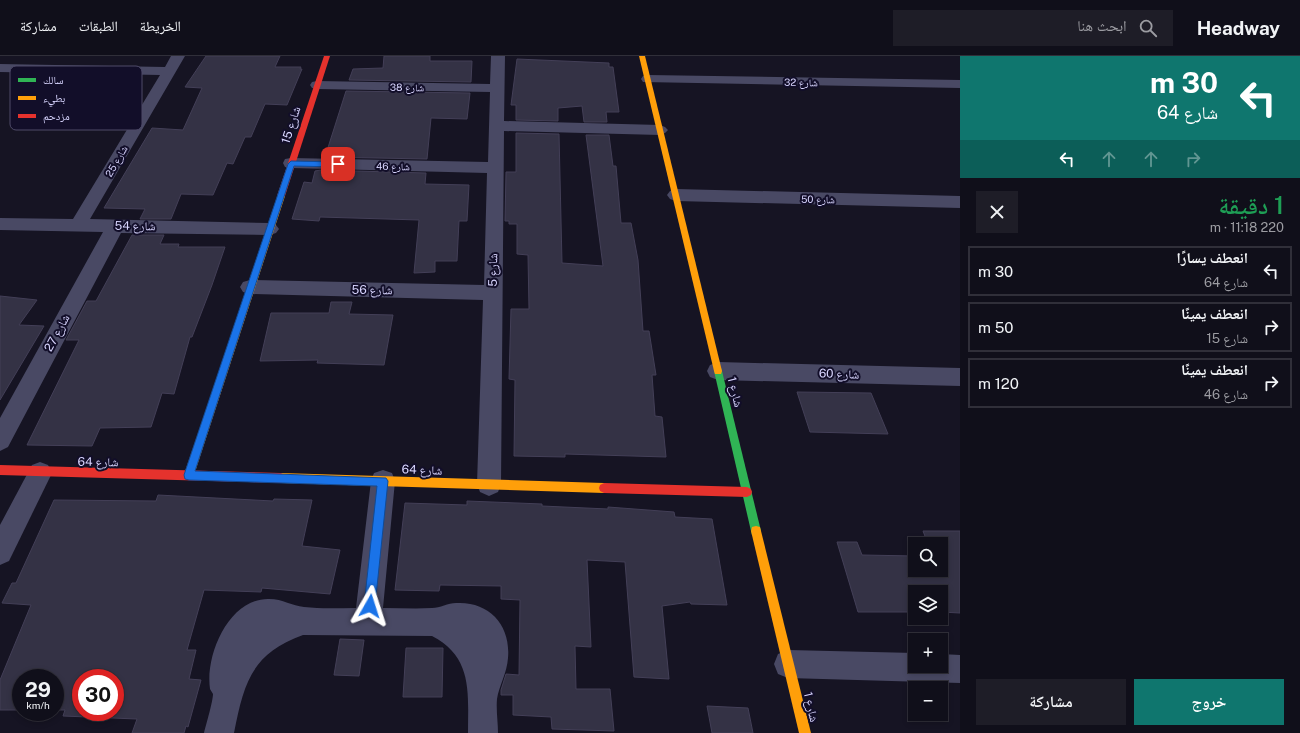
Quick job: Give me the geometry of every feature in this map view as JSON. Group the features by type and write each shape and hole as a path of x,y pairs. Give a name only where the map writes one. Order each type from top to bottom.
{"street":[{"name":"شارع 25","path":"142,115 178,56"},
{"name":"شارع 15","path":"189,475 327,56"},
{"name":"شارع 5","path":"489,484 498,56"},
{"name":"شارع 1","path":"642,56 805,733"},
{"path":"0,68 10,68"},
{"path":"142,71 168,71"},
{"name":"شارع 32","path":"648,79 958,85"},
{"name":"شارع 38","path":"317,85 497,88"},
{"path":"496,126 660,130"},
{"name":"شارع 25","path":"78,225 134,130"},
{"name":"شارع 46","path":"291,164 496,168"},
{"name":"شارع 50","path":"676,195 960,202"},
{"name":"شارع 54","path":"0,224 270,229"},
{"name":"شارع 27","path":"0,440 115,226"},
{"name":"شارع 56","path":"250,287 493,293"},
{"name":"شارع 60","path":"718,371 960,378"},
{"name":"شارع 64","path":"0,470 40,473 189,475 747,492"},
{"path":"0,552 40,473"},
{"path":"368,622 383,481"},
{"path":"219,733 226,699 240,666 255,645 275,631 303,621 434,622 446,627 456,634 473,654 479,667 483,697 483,733"},
{"path":"788,664 960,669"}],"building":[{"path":"206,56 280,56 275,67 301,67 300,69 302,69 287,105 265,104 251,137 245,137 233,164 227,163 213,195 181,194 171,219 140,219 145,209 104,208 152,128 183,130 202,88 185,87"},
{"path":"384,56 430,56 430,61 472,61 471,82 349,80 353,69 383,68"},
{"path":"517,59 609,63 609,67 613,67 619,112 606,112 607,122 584,122 582,106 558,108 558,121 516,120 516,105 511,105"},
{"path":"346,91 470,93 467,119 431,118 427,159 325,157"},
{"path":"516,133 559,134 562,263 603,266 586,135 609,135 613,166 616,166 621,223 631,223 638,260 643,331 649,331 656,375 652,375 655,416 662,417 666,457 565,454 565,457 514,456 515,380 509,379 511,309 529,309 528,255 517,254 517,224 509,224 509,221 505,221 506,172 516,172"},
{"path":"315,171 426,173 425,184 469,185 467,221 459,221 457,261 435,261 435,272 414,273 419,220 320,217 319,221 292,219 304,182 312,183"},
{"path":"132,235 164,235 160,244 179,244 178,247 225,247 192,337 190,337 174,394 162,393 151,427 100,428 92,446 27,445 79,340 66,340 87,301 96,301"},
{"path":"0,296 37,300 19,325 44,326 0,400"},
{"path":"331,302 352,302 349,314 393,315 384,365 317,363 318,360 260,361 271,313 329,313"},
{"path":"797,392 871,393 888,434 810,432"},
{"path":"158,495 273,501 274,499 312,500 302,546 340,550 330,594 262,588 261,592 204,590 187,650 196,650 189,679 201,680 188,727 186,726 184,733 132,733 137,719 124,718 124,669 72,669 72,716 64,716 64,669 12,669 12,710 0,710 0,680 31,605 2,603 12,583 16,583 54,500 156,501"},
{"path":"467,501 542,504 542,506 608,509 608,507 674,512 675,517 712,519 727,605 691,604 690,602 662,606 669,679 634,677 625,562 587,560 591,647 575,646 576,689 610,689 614,731 552,729 551,717 513,715 513,695 501,695 501,690 506,674 519,675 520,600 501,599 501,586 440,585 439,591 395,590 405,503 467,505"},
{"path":"923,531 960,531 960,613 948,612 948,585 908,585 908,612 858,612 837,542 857,542 862,555 908,556 908,577 948,577 948,537 925,537"},
{"path":"340,639 364,640 359,676 334,675"},
{"path":"406,648 443,648 442,697 403,697"},
{"path":"707,706 748,708 753,733 712,733"}],"traffic: fast":[{"path":"718,371 756,531"}],"traffic: slow":[{"path":"642,56 718,371"},
{"path":"189,475 281,196"},
{"path":"281,478 604,488"},
{"path":"756,531 805,733"}],"traffic: jam":[{"path":"281,196 327,56"},
{"path":"0,470 281,478"},
{"path":"604,488 747,492"}],"route":[{"path":"338,164 291,164 189,475 383,481 370,606"}]}
